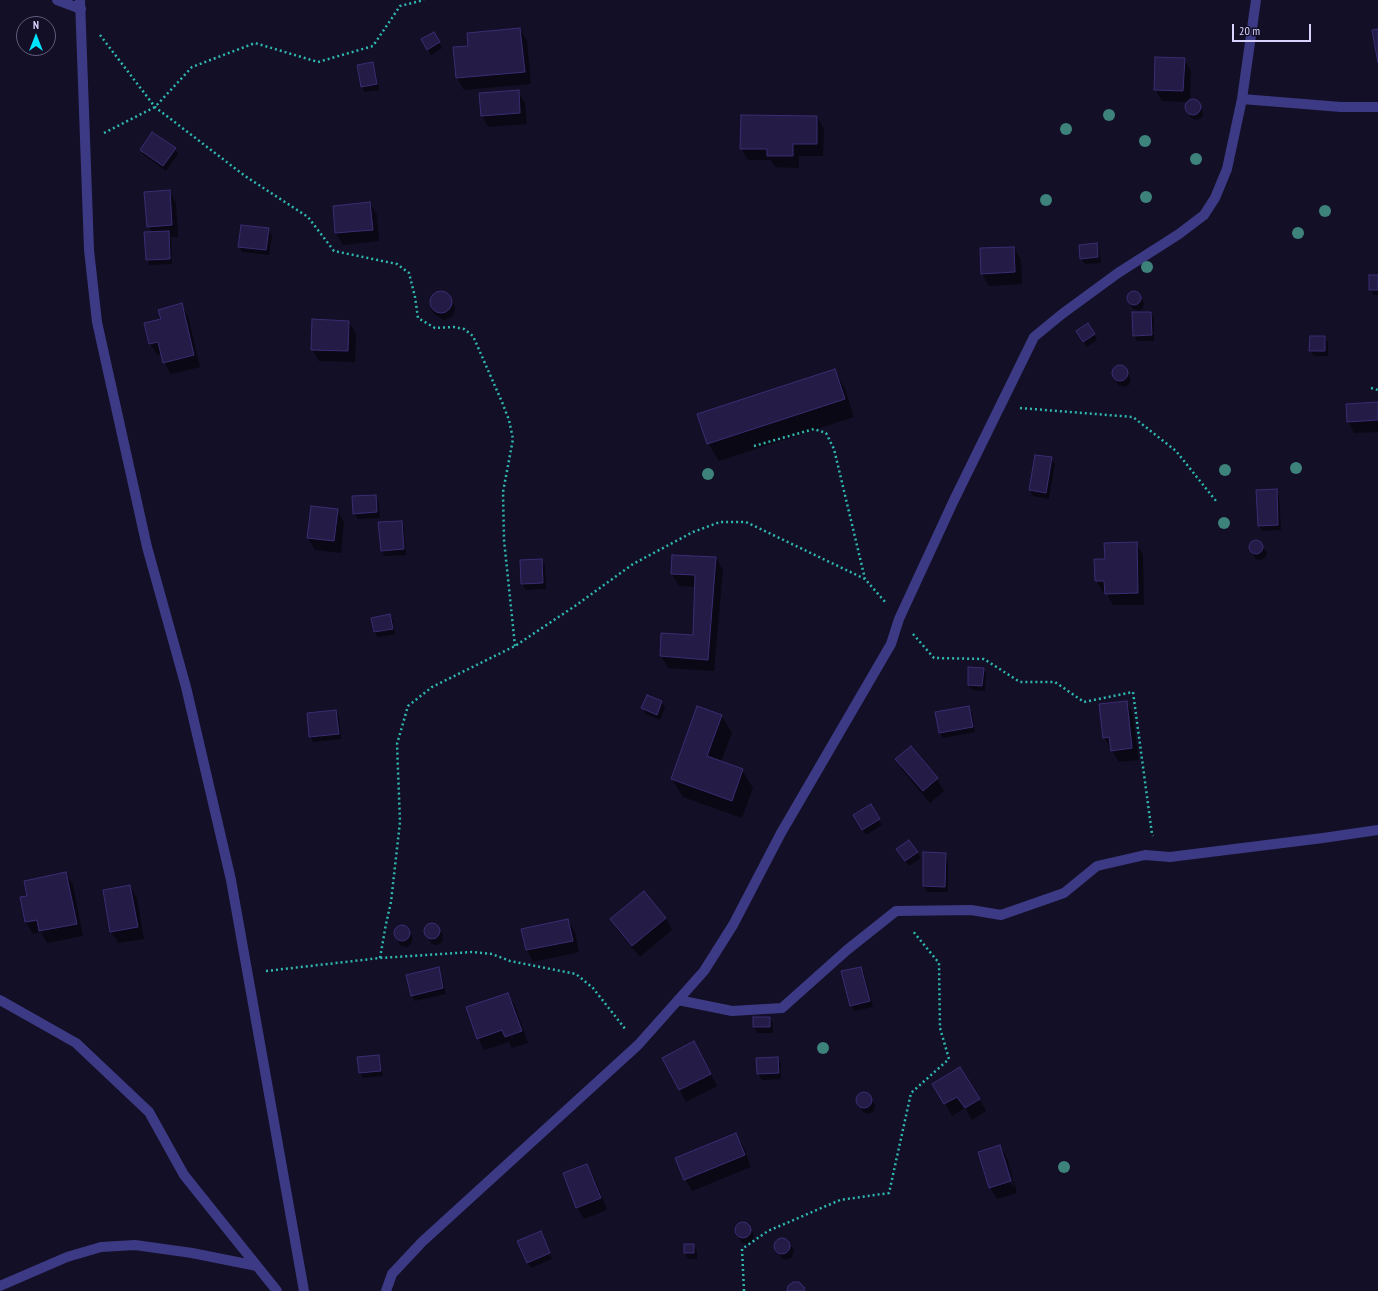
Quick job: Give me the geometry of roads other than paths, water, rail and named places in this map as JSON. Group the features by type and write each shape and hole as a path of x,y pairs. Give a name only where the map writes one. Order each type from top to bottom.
{"street":[{"path":"58,0 80,4 89,250 97,322 147,547 186,687 232,880 304,1291"},
{"path":"386,1291 392,1274 422,1242 638,1045 704,971 733,925 781,833 891,644 899,619 954,500 1034,337 1062,314 1106,282 1179,234 1204,215 1215,198 1227,169 1242,99 1256,0"},
{"path":"1242,99 1341,108 1378,108"},
{"path":"678,1000 732,1011 782,1008 846,950 896,910 971,910 1001,915 1064,893 1097,866 1145,855 1170,857 1378,830"},
{"path":"0,1000 76,1043 149,1112 184,1175 277,1291"},
{"path":"0,1286 67,1257 101,1247 135,1245 192,1253 257,1266"}]}
